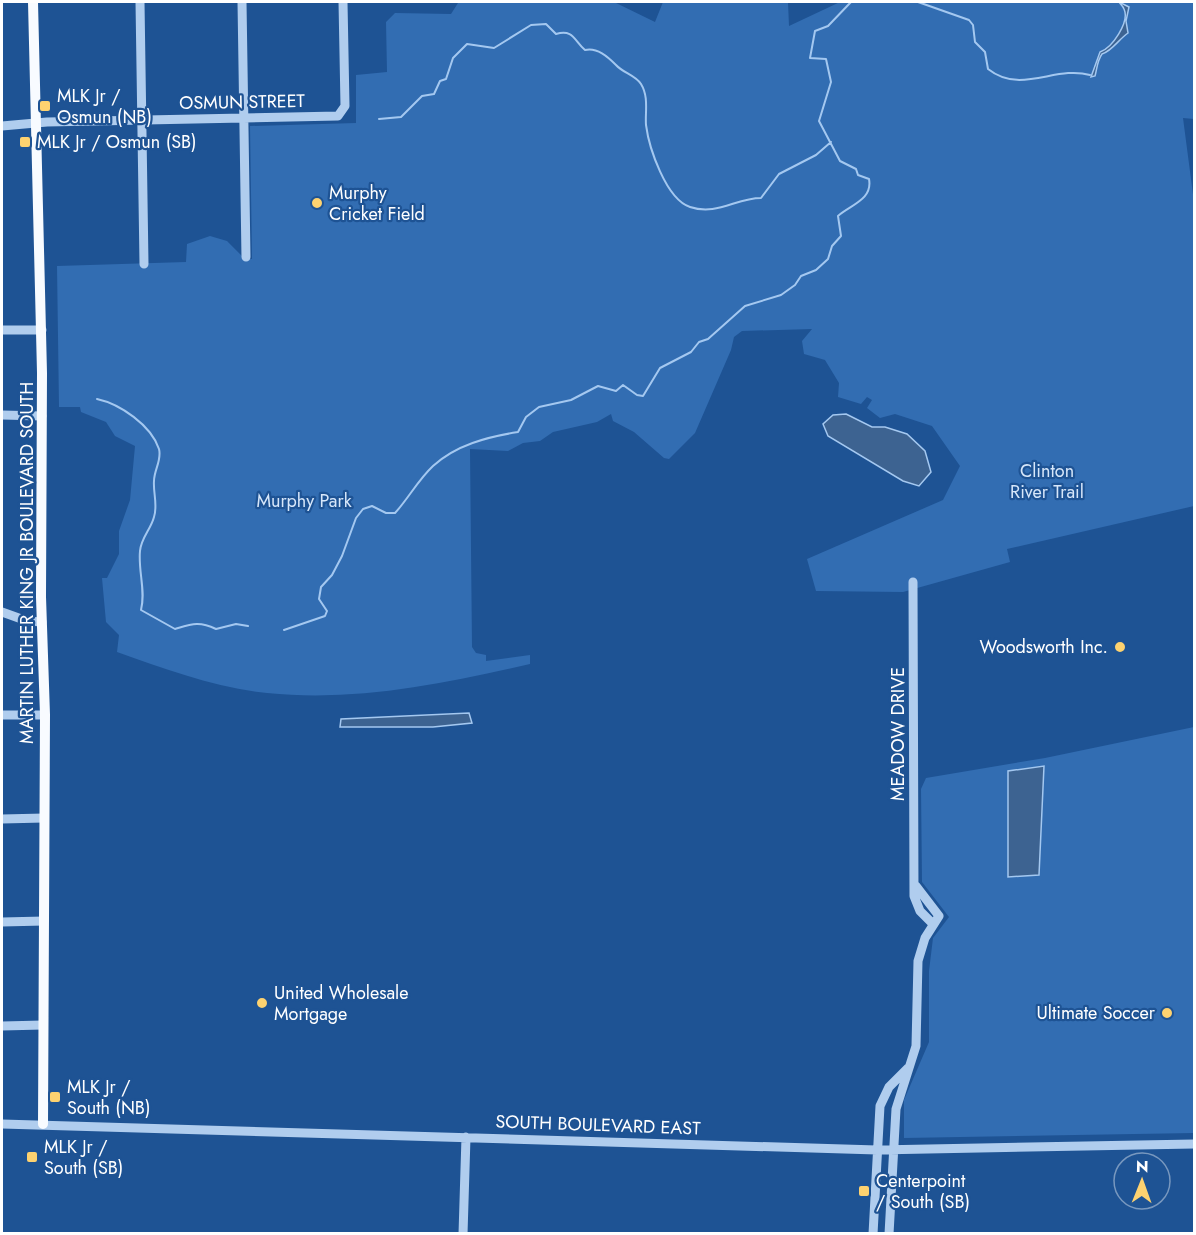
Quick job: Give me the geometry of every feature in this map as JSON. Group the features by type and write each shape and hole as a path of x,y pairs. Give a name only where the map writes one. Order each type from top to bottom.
{"main road":[{"name":"MARTIN LUTHER KING JR BOULEVARD SOUTH","path":"33,2 42,330 42,622 45,715 43,1124"}],"street":[{"path":"140,2 144,264"},
{"path":"242,2 246,257"},
{"name":"OSMUN STREET","path":"2,126 340,115 345,106 343,2"},
{"path":"2,330 42,330"},
{"path":"2,415 42,416"},
{"name":"MEADOW DRIVE","path":"909,1068 916,1046 918,961 936,920 915,902 913,582"},
{"path":"2,612 27,621 42,622"},
{"path":"2,715 45,715"},
{"path":"2,819 44,818"},
{"path":"2,922 44,921"},
{"path":"2,1026 43,1025"},
{"path":"873,1233 880,1106 889,1087 909,1068"},
{"path":"889,1233 896,1109 909,1068"},
{"path":"880,1106 896,1109"},
{"name":"SOUTH BOULEVARD EAST","path":"2,1124 877,1150 1194,1144"},
{"path":"463,1233 466,1137"},
{"path":"874,1199 890,1200"}],"green space":[{"path":"614,2 655,22 663,2 788,2 789,26 840,2 1194,2 1194,119 1183,118 1194,202 1194,506 1007,549 1010,562 903,592 816,591 807,559 943,500 960,466 932,426 895,414 880,418 867,408 872,400 867,397 861,404 838,397 839,383 825,360 804,354 802,341 812,329 742,331 734,337 731,350 695,433 669,459 664,458 634,432 613,421 611,414 597,422 553,432 540,441 523,443 508,451 470,449 472,647 476,653 486,655 486,661 530,655 530,664 400,689 334,695 300,695 229,687 117,652 119,635 106,622 102,578 107,578 119,554 119,531 130,500 135,446 115,436 106,422 81,412 80,407 59,407 57,266 186,262 187,244 210,236 227,241 245,259 252,259 250,126 356,123 356,75 387,72 386,22 395,13 451,14 458,3"},
{"path":"1194,727 1194,1133 904,1138 904,1100 929,1042 929,971 933,938 949,917 922,882 921,789 926,778 1045,758"}],"shaded area":[{"path":"1119,2 1129,7 1126,21 1128,33 1102,54 1095,76 1091,77 1100,52 1110,45 1122,27 1125,14"},
{"path":"846,414 872,427 885,427 907,434 925,451 931,472 919,486 903,481 828,436 823,424 833,415"},
{"path":"469,713 472,723 433,727 340,727 341,719"},
{"path":"1044,766 1039,875 1008,877 1008,771"}],"waterway":[{"path":"284,630 325,616 327,611 319,599 321,587 332,575 342,556 356,518 363,509 372,506 386,513 395,513 428,471 442,459 473,443 518,432 526,417 539,407 571,400 598,386 616,391 623,385 637,395 643,396 660,368 691,352 699,342 708,339 745,306 781,295 795,285 801,276 816,270 828,259 832,246 841,236 838,216 864,197 868,192 869,179 858,175 856,169 840,161 819,121 831,82 826,59 810,58 815,31 828,26 851,2"},
{"path":"918,2 969,20 973,25 975,42 985,52 988,69 1000,76 1013,80 1026,80 1064,74 1090,75"},
{"path":"379,119 401,117 422,96 434,94 440,81 446,79 453,58 467,44 494,48 531,25 546,24 556,34 570,34 585,50 602,53 641,84 646,99 648,135 660,172 673,194 690,207 718,208 761,198 779,174 816,155 831,142"},
{"path":"97,399 134,417 149,432 159,449 154,481 155,512 140,551 143,596 141,610 175,629 196,624 216,629 236,624 248,626"}],"place":[{"name":"MLK Jr / Osmun (NB)","path":"45,106"},
{"name":"MLK Jr / Osmun (SB)","path":"25,142"},
{"name":"Murphy Cricket Field","path":"317,203"},
{"name":"Woodsworth Inc.","path":"1120,647"},
{"name":"United Wholesale Mortgage","path":"262,1003"},
{"name":"Ultimate Soccer","path":"1167,1013"},
{"name":"MLK Jr / South (NB)","path":"55,1097"},
{"name":"MLK Jr / South (SB)","path":"32,1157"},
{"name":"Centerpoint / South (SB)","path":"864,1191"}],"park label":[{"name":"Clinton River Trail","path":"1047,481"},
{"name":"Murphy Park","path":"304,501"}]}
